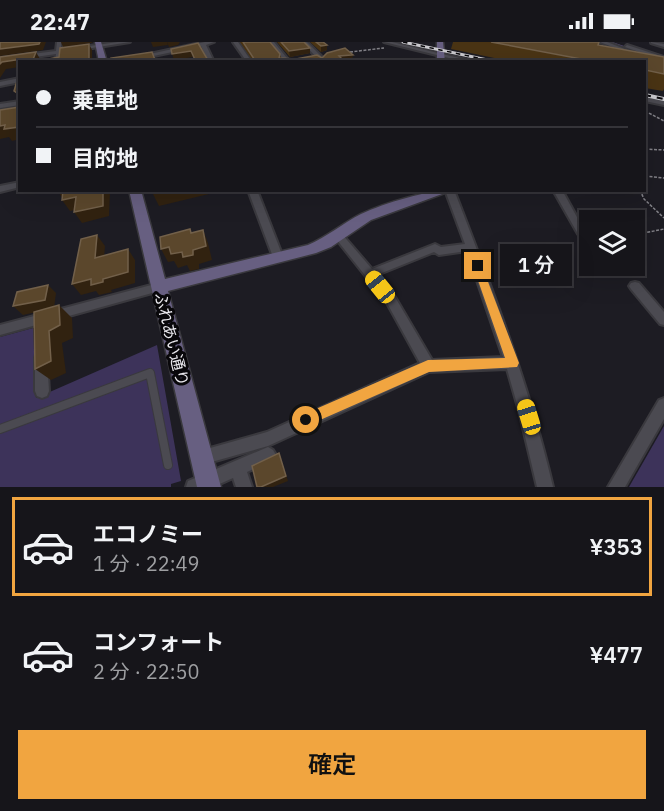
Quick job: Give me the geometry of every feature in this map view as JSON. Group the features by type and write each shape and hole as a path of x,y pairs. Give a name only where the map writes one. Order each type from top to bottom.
{"street":[{"path":"58,60 59,42"},
{"path":"0,60 99,44 128,42"},
{"path":"181,42 184,48"},
{"path":"125,60 212,42"},
{"path":"235,42 248,60"},
{"path":"271,42 285,60"},
{"path":"304,42 323,60"},
{"path":"386,42 441,58 458,60"},
{"path":"440,42 441,58"},
{"path":"602,42 664,65"},
{"path":"616,42 664,59"},
{"path":"653,42 664,46"},
{"path":"99,44 103,60"},
{"path":"203,44 211,60"},
{"path":"309,57 331,54"},
{"path":"292,60 298,59"},
{"path":"0,84 18,80"},
{"path":"646,99 664,103"},
{"path":"0,106 18,103"},
{"path":"0,189 18,184"},
{"name":"ふれあい通り","path":"135,192 201,456 203,485"},
{"path":"253,192 278,257"},
{"path":"0,330 40,329 159,287 311,249 366,217 420,195 437,192"},
{"path":"449,192 513,363 534,434 545,487"},
{"path":"558,192 579,228"},
{"path":"338,235 391,300 428,366"},
{"path":"369,274 435,248 440,251 471,247"},
{"path":"635,286 664,320"},
{"path":"40,329 42,391"},
{"path":"201,456 268,438 428,366 513,363"},
{"path":"616,487 664,405"},
{"path":"203,485 237,467 268,455"},
{"path":"237,467 244,487"}],"lane":[{"path":"0,429 150,373 168,465"}],"path":[{"path":"331,54 401,45"},
{"path":"646,112 664,121"},
{"path":"646,149 664,150"},
{"path":"646,176 664,178"},
{"path":"641,192 644,199 664,218"},
{"path":"645,233 664,229"}],"shaded area":[{"path":"33,328 36,398 157,345 181,481 171,484 171,487 0,487 0,337"},
{"path":"664,426 664,487 629,487"}],"building":[{"path":"0,42 40,42 0,49"},
{"path":"243,42 270,42 280,54 279,58 296,59 317,55 322,58 327,53 345,48 353,55 339,56 343,60 255,60"},
{"path":"281,42 304,42 310,48 289,51"},
{"path":"316,42 323,42 327,45 321,46"},
{"path":"491,42 599,42 598,45 664,57 664,74 646,70 646,60 586,60"},
{"path":"198,43 208,60 195,60 191,51 172,54 171,49"},
{"path":"89,44 89,60 43,60 59,57 60,48"},
{"path":"36,52 33,60 22,59 0,64 0,57"},
{"path":"152,52 155,60 112,60 111,58"},
{"path":"18,78 18,93 14,91"},
{"path":"18,107 18,127 4,129 5,125 0,126 0,110"},
{"path":"63,192 103,192 103,206 74,212 76,197 62,200"},
{"path":"190,229 191,233 203,230 206,246 193,250 193,255 183,257 182,252 171,254 169,247 161,249 160,237"},
{"path":"97,235 95,258 128,249 128,272 91,285 91,279 72,284 81,239"},
{"path":"48,285 45,300 13,306 17,292"},
{"path":"59,305 60,325 49,331 51,361 35,369 34,312"},
{"path":"279,453 286,476 257,487 252,466"}],"waterway":[{"path":"610,42 642,53"},
{"path":"150,53 173,49"}],"railway":[{"path":"403,42 488,60"},
{"path":"646,95 664,99"}],"route":[{"path":"306,420 428,366 513,363 478,266"}]}
